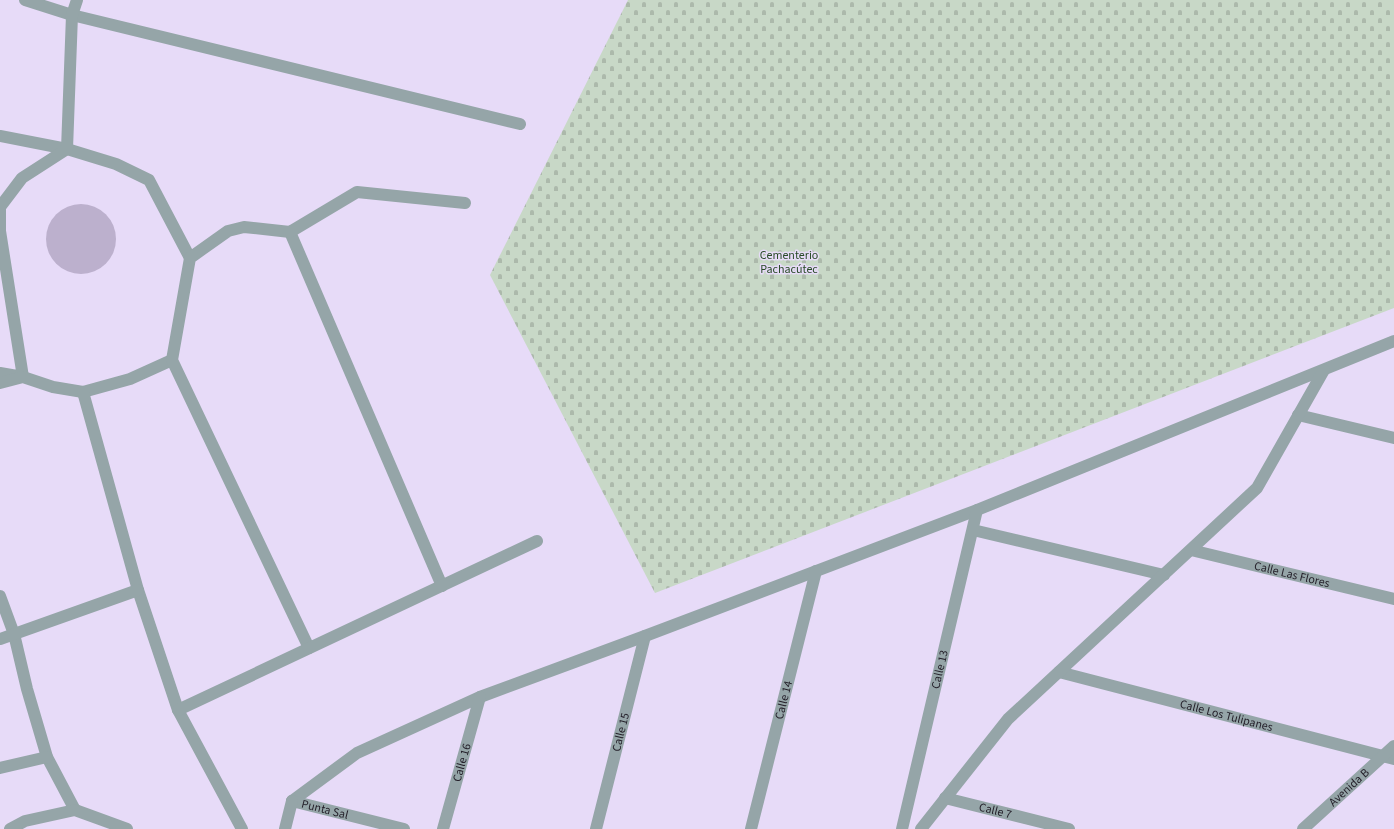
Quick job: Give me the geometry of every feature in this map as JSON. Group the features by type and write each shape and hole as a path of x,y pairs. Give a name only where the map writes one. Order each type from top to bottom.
{"street":[{"path":"25,0 72,15 520,124"},
{"path":"67,149 72,15 76,0"},
{"path":"0,136 67,149 116,164 149,180 190,258 172,360 309,648"},
{"path":"23,377 0,231 0,207 22,178 67,149"},
{"path":"190,258 228,231 244,227 290,232 357,192 465,203"},
{"path":"290,232 442,586"},
{"path":"285,829 292,801 357,753 480,697 646,636 977,510 1394,341"},
{"path":"0,373 23,377 53,387 82,392 130,379 172,360"},
{"path":"921,829 1008,719 1257,488 1324,370"},
{"path":"0,383 23,377"},
{"path":"82,392 138,590 178,710 242,829"},
{"path":"1298,415 1394,438"},
{"name":"Calle 13","path":"902,829 977,510"},
{"path":"973,530 1164,575"},
{"path":"178,710 537,541"},
{"name":"Calle Las Flores","path":"1190,550 1394,599"},
{"name":"Calle 14","path":"751,829 816,571"},
{"path":"0,639 138,590"},
{"path":"0,596 14,634 27,689 47,757 75,810"},
{"name":"Calle 15","path":"596,829 646,636"},
{"name":"Calle Los Tulipanes","path":"1059,672 1394,759"},
{"name":"Calle 16","path":"443,829 480,697"},
{"name":"Avenida B","path":"1303,829 1394,746"},
{"path":"0,768 47,757"},
{"name":"Calle 7","path":"946,798 1069,829"},
{"name":"Punta Sal","path":"292,801 404,829"},
{"path":"10,829 25,821 75,810 127,829"}],"green space":[{"name":"Cementerio Pachacútec","path":"628,0 1394,0 1394,308 655,593 490,275"}],"building":[{"path":"81,204 94,207 106,214 113,226 116,239 113,252 106,264 94,271 81,274 68,271 56,264 49,252 46,239 49,226 56,214 68,207"}]}
